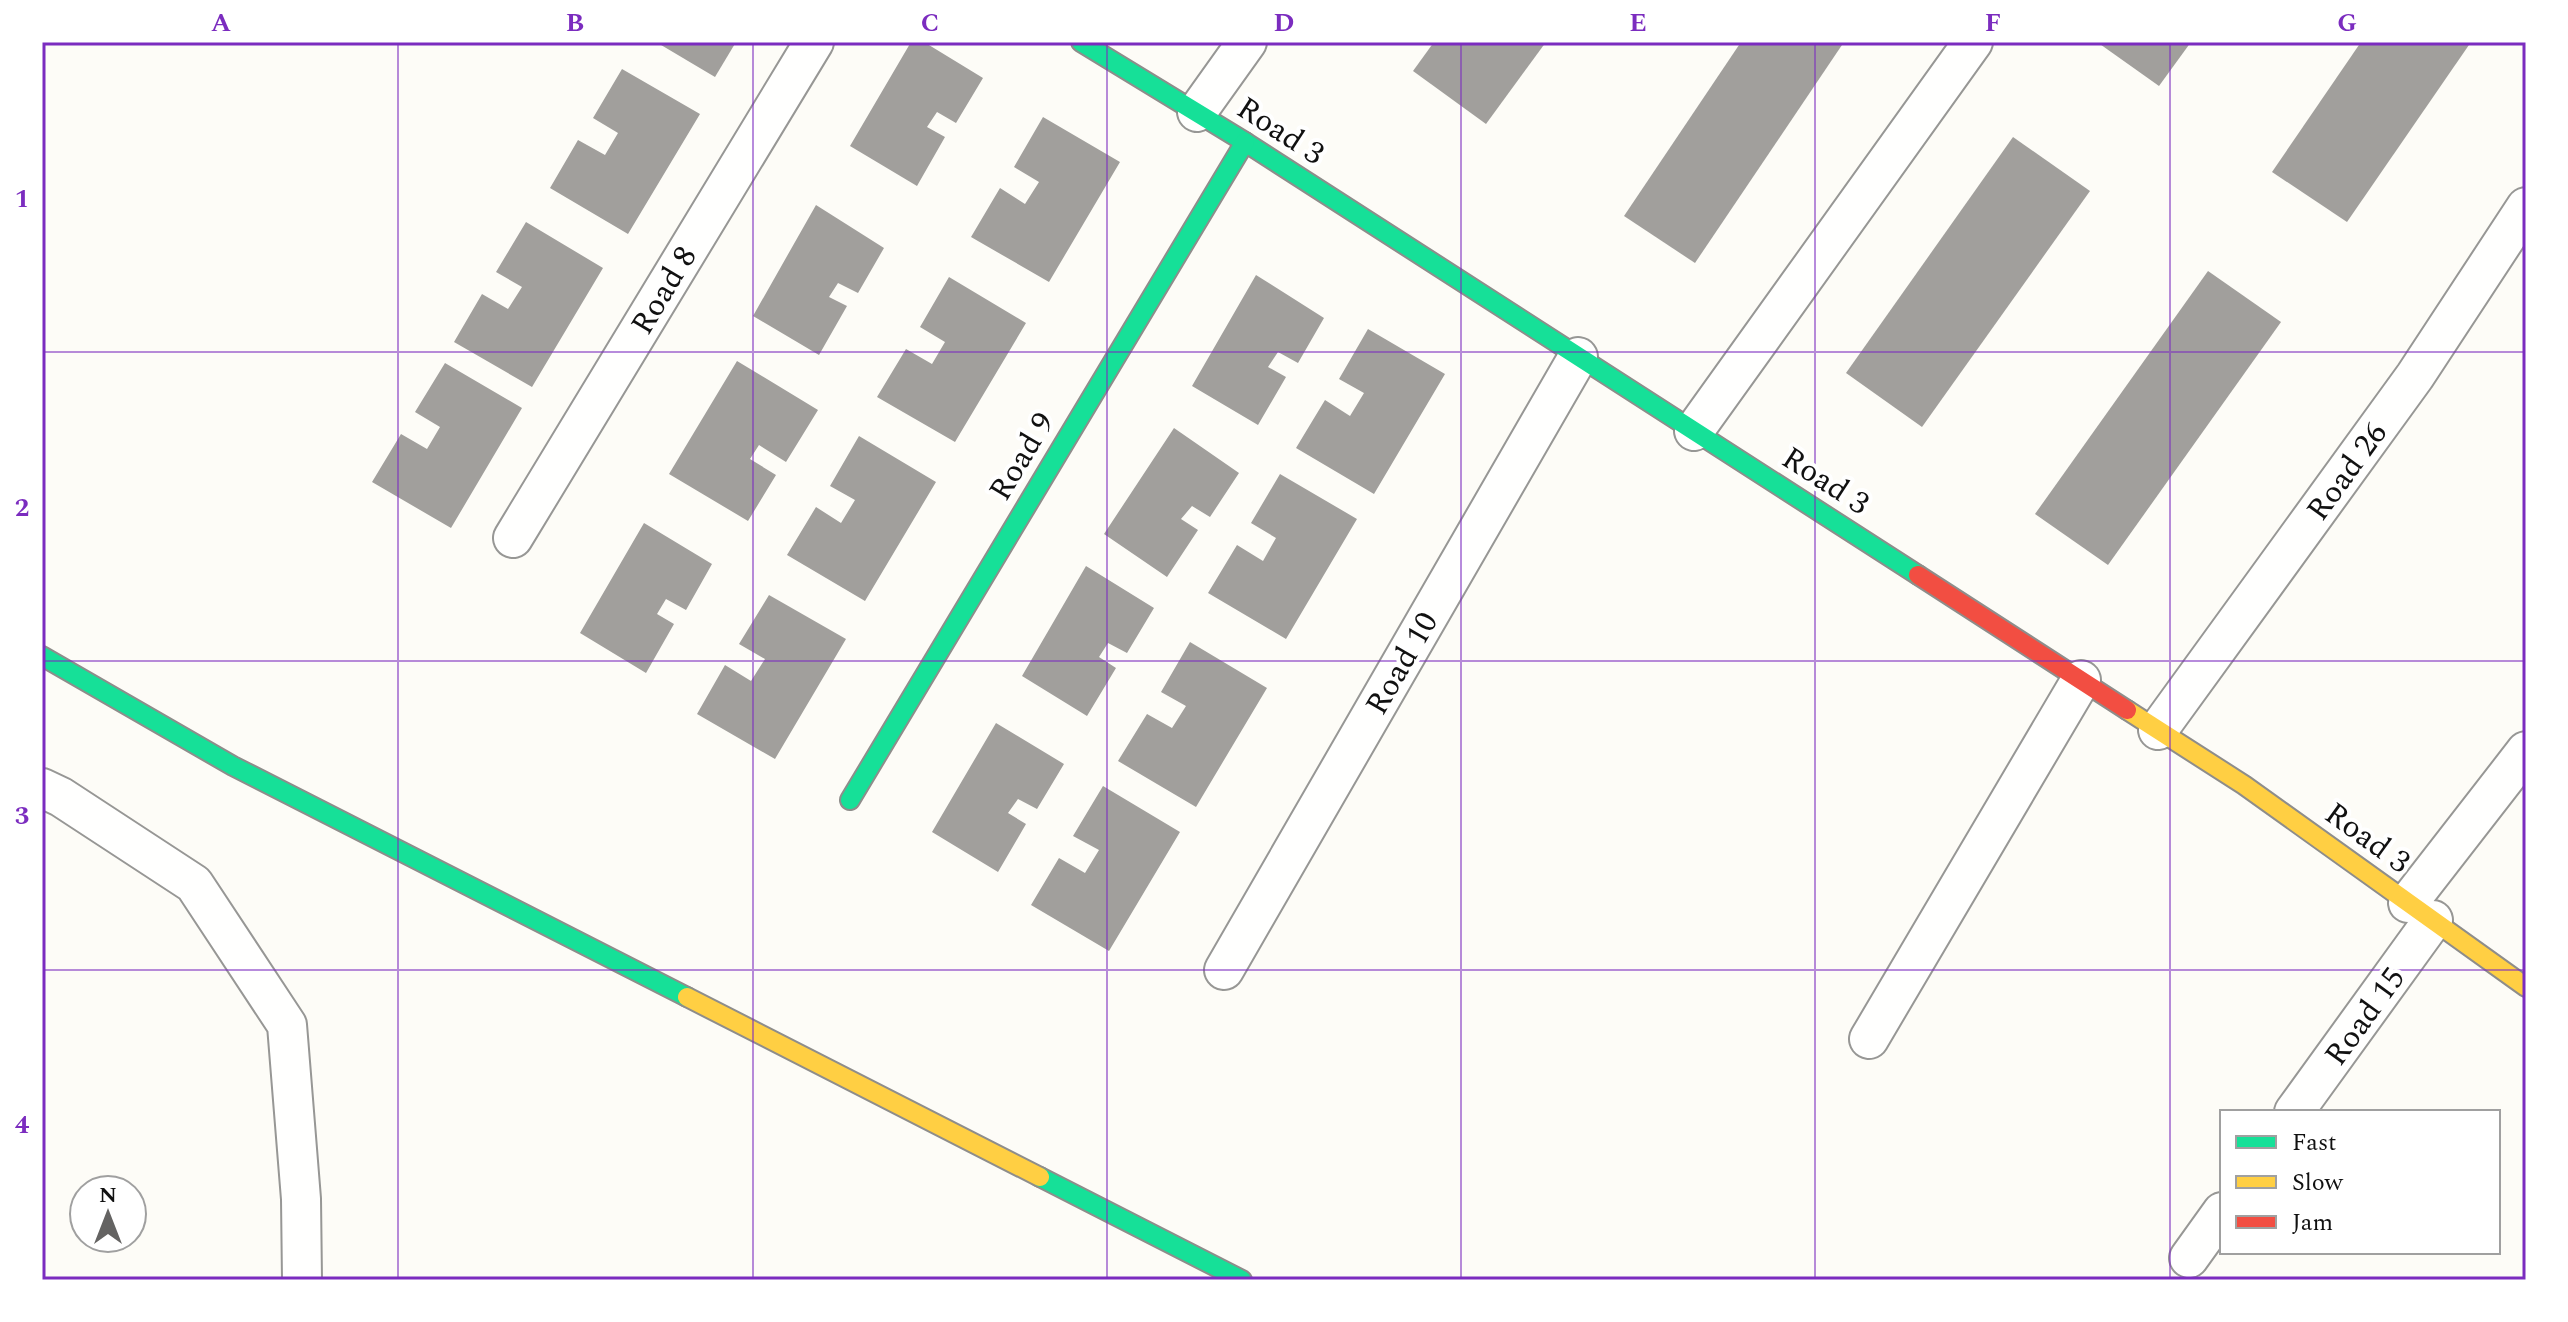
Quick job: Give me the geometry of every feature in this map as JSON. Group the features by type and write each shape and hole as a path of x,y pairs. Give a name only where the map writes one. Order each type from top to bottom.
{"street":[{"name":"Road 8","path":"513,538 814,42"},
{"name":"Road 3","path":"1081,42 1245,142 2244,785 2526,987"},
{"path":"1197,112 1247,42"},
{"path":"1694,431 1973,42"},
{"name":"Road 9","path":"850,800 1245,142"},
{"name":"Road 26","path":"2158,730 2415,376 2526,207"},
{"name":"Road 10","path":"1224,970 1578,357"},
{"path":"42,656 233,766 1242,1280"},
{"path":"1869,1039 2081,680"},
{"name":"Road 15","path":"2295,1110 2526,751"},
{"path":"42,788 61,797 194,884 287,1025 301,1199 302,1280"},
{"path":"2189,1258 2220,1215"}],"building":[{"path":"656,42 736,42 715,77"},
{"path":"911,42 924,42 983,78 956,123 937,112 927,127 945,137 917,186 850,146"},
{"path":"1434,42 1546,42 1486,124 1413,71"},
{"path":"1741,42 1844,42 1695,263 1624,216"},
{"path":"2097,42 2191,42 2159,86"},
{"path":"2361,42 2471,42 2347,222 2272,172"},
{"path":"622,69 700,114 628,234 550,188 578,140 605,155 618,133 593,118"},
{"path":"1043,117 1120,162 1049,282 971,237 1000,188 1025,204 1039,182 1014,167"},
{"path":"2013,137 2090,191 1922,427 1846,373"},
{"path":"816,205 884,248 858,293 838,283 829,297 847,306 819,355 753,316"},
{"path":"526,222 603,268 532,387 454,342 482,294 508,309 522,287 496,272"},
{"path":"2208,271 2281,322 2108,565 2035,514"},
{"path":"1256,275 1324,318 1298,363 1278,352 1268,367 1286,377 1258,425 1192,386"},
{"path":"949,277 1026,323 955,442 877,397 906,349 932,364 945,342 920,327"},
{"path":"1368,329 1445,374 1374,494 1296,448 1325,400 1350,416 1364,393 1339,379"},
{"path":"737,361 818,410 786,462 759,445 750,459 776,475 748,521 669,474"},
{"path":"445,363 522,408 451,528 372,482 401,434 427,449 440,427 415,412"},
{"path":"1174,428 1239,473 1210,517 1192,506 1181,519 1198,530 1167,577 1104,534"},
{"path":"859,436 936,482 865,601 787,555 816,507 841,523 855,500 830,486"},
{"path":"1280,474 1357,519 1286,639 1208,593 1237,545 1263,561 1276,538 1251,523"},
{"path":"644,523 712,564 686,610 666,599 657,614 674,624 646,673 580,633"},
{"path":"1086,566 1154,608 1127,653 1108,643 1099,657 1116,668 1087,716 1022,676"},
{"path":"769,595 846,639 775,759 697,714 725,665 751,681 765,659 739,644"},
{"path":"1190,642 1267,688 1196,807 1118,761 1147,714 1172,728 1186,706 1161,692"},
{"path":"996,723 1064,764 1037,809 1018,799 1008,813 1026,824 998,872 932,832"},
{"path":"1103,786 1180,832 1109,951 1031,905 1059,858 1085,873 1099,850 1073,836"}],"traffic: fast":[{"path":"1081,42 1245,142 1918,575"},
{"path":"850,800 1245,142"},
{"path":"42,656 233,766 687,997"},
{"path":"1040,1177 1242,1280"}],"traffic: slow":[{"path":"2127,710 2244,785 2526,987"},
{"path":"687,997 1040,1177"}],"traffic: jam":[{"path":"1918,575 2127,710"}]}
